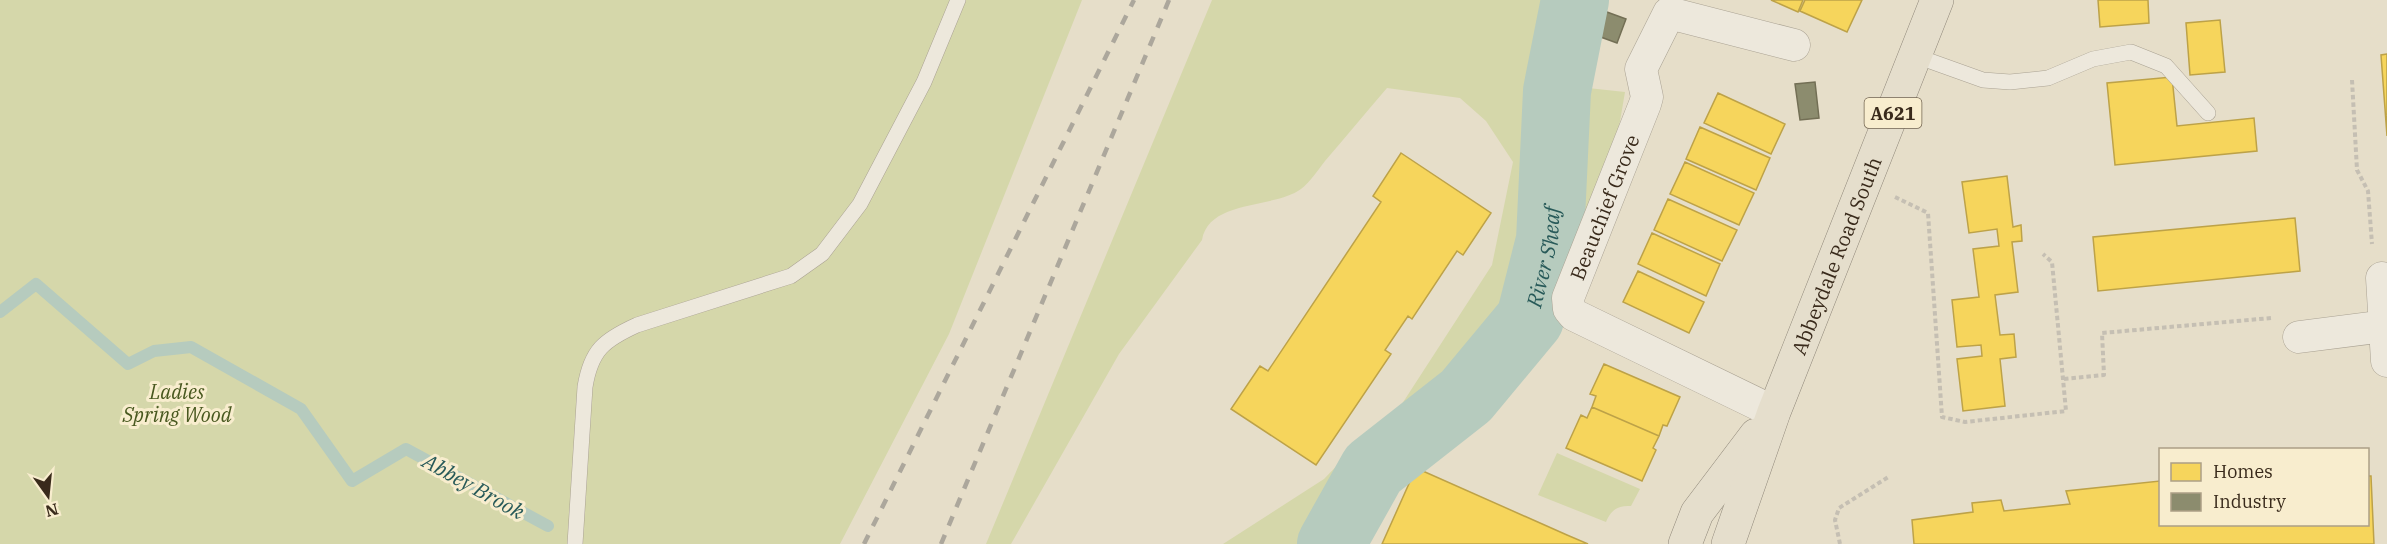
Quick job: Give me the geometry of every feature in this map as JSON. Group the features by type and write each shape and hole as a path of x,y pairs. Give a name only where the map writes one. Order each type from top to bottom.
{"main road":[{"name":"Abbeydale Road South","path":"1728,544 1774,412 1937,0"},
{"name":"Abbeydale Road South","path":"1685,544 1698,513 1774,412"}],"street":[{"name":"Beauchief Grove","path":"1774,412 1574,315 1569,309 1568,298 1646,104 1647,97 1641,69 1669,13 1794,45"},
{"path":"2382,278 2387,361"},
{"path":"2299,337 2386,326"}],"lane":[{"path":"574,544 585,387 588,368 596,352 617,334 637,325 791,276 822,254 860,204 924,82 958,0"},
{"path":"1916,56 1983,80 2010,82 2048,78 2092,59 2131,52 2166,66 2208,113"}],"path":[{"path":"2352,80 2357,170 2368,191 2374,262 2382,278"},
{"path":"1865,182 1928,213 1942,417 1965,422 2066,411 2052,262 2043,254"},
{"path":"2064,379 2104,375 2102,333 2298,316 2299,337"},
{"path":"1840,544 1835,520 1839,508 1890,476"}],"green space":[{"name":"Ladies Spring Wood","path":"0,0 1082,0 949,334 840,544 0,544"},
{"path":"1212,0 1588,0 1579,32 1588,88 1625,92 1619,127 1527,358 1463,427 1430,444 1417,446 1387,427 1492,265 1513,162 1486,121 1460,98 1387,88 1301,189 1275,200 1229,211 1207,227 1202,240 1119,354 1011,544 986,544"},
{"path":"1350,452 1404,473 1373,516 1359,544 1223,544 1324,479"},
{"path":"1557,453 1640,489 1631,506 1616,509 1606,522 1538,495"}],"building: Homes":[{"path":"1771,0 1803,0 1798,12"},
{"path":"1805,0 1862,0 1847,32 1800,11"},
{"path":"2098,0 2148,0 2149,23 2100,27"},
{"path":"2220,20 2225,72 2190,75 2186,23"},
{"path":"2387,54 2387,136 2381,55"},
{"path":"2172,77 2177,126 2254,118 2257,151 2115,165 2107,83"},
{"path":"1718,93 1785,124 1771,154 1704,123"},
{"path":"1700,127 1770,158 1756,190 1686,159"},
{"path":"1401,153 1491,213 1463,255 1457,251 1412,319 1408,316 1385,350 1391,354 1316,465 1231,409 1260,366 1268,371 1381,202 1373,196"},
{"path":"1685,162 1754,193 1739,225 1670,194"},
{"path":"2007,176 2013,227 2021,225 2022,241 2012,242 2018,292 1995,295 2000,335 2014,334 2016,357 2000,359 2005,406 1963,411 1957,359 1982,356 1981,345 1957,347 1952,300 1979,297 1973,249 1999,246 1997,229 1969,233 1962,182"},
{"path":"1668,199 1737,230 1722,261 1654,230"},
{"path":"2295,218 2300,271 2098,291 2093,237"},
{"path":"1652,233 1720,264 1706,296 1638,264"},
{"path":"1638,271 1704,302 1689,333 1623,302"},
{"path":"1604,364 1680,397 1667,426 1663,425 1659,436 1592,407 1596,396 1590,394"},
{"path":"1592,407 1659,436 1653,448 1656,450 1642,481 1566,448 1581,415 1587,418"},
{"path":"1416,468 1567,535 1588,544 1382,544"},
{"path":"2369,476 2371,476 2374,544 1914,544 1912,520 1973,512 1972,503 2001,500 2004,511 2070,504 2066,491 2159,481 2159,526 2369,526"}],"building: Industry":[{"path":"1596,8 1626,19 1617,43 1587,32"},
{"path":"1815,82 1819,118 1800,120 1795,84"}],"waterway":[{"name":"River Sheaf","path":"1331,544 1373,469 1466,396 1530,319 1550,240 1557,91 1575,0"},
{"name":"Abbey Brook","path":"0,312 36,284 128,364 154,351 191,347 301,409 352,481 406,449 548,526"}],"railway":[{"path":"864,544 1134,0"},
{"path":"941,544 1169,0"}]}
